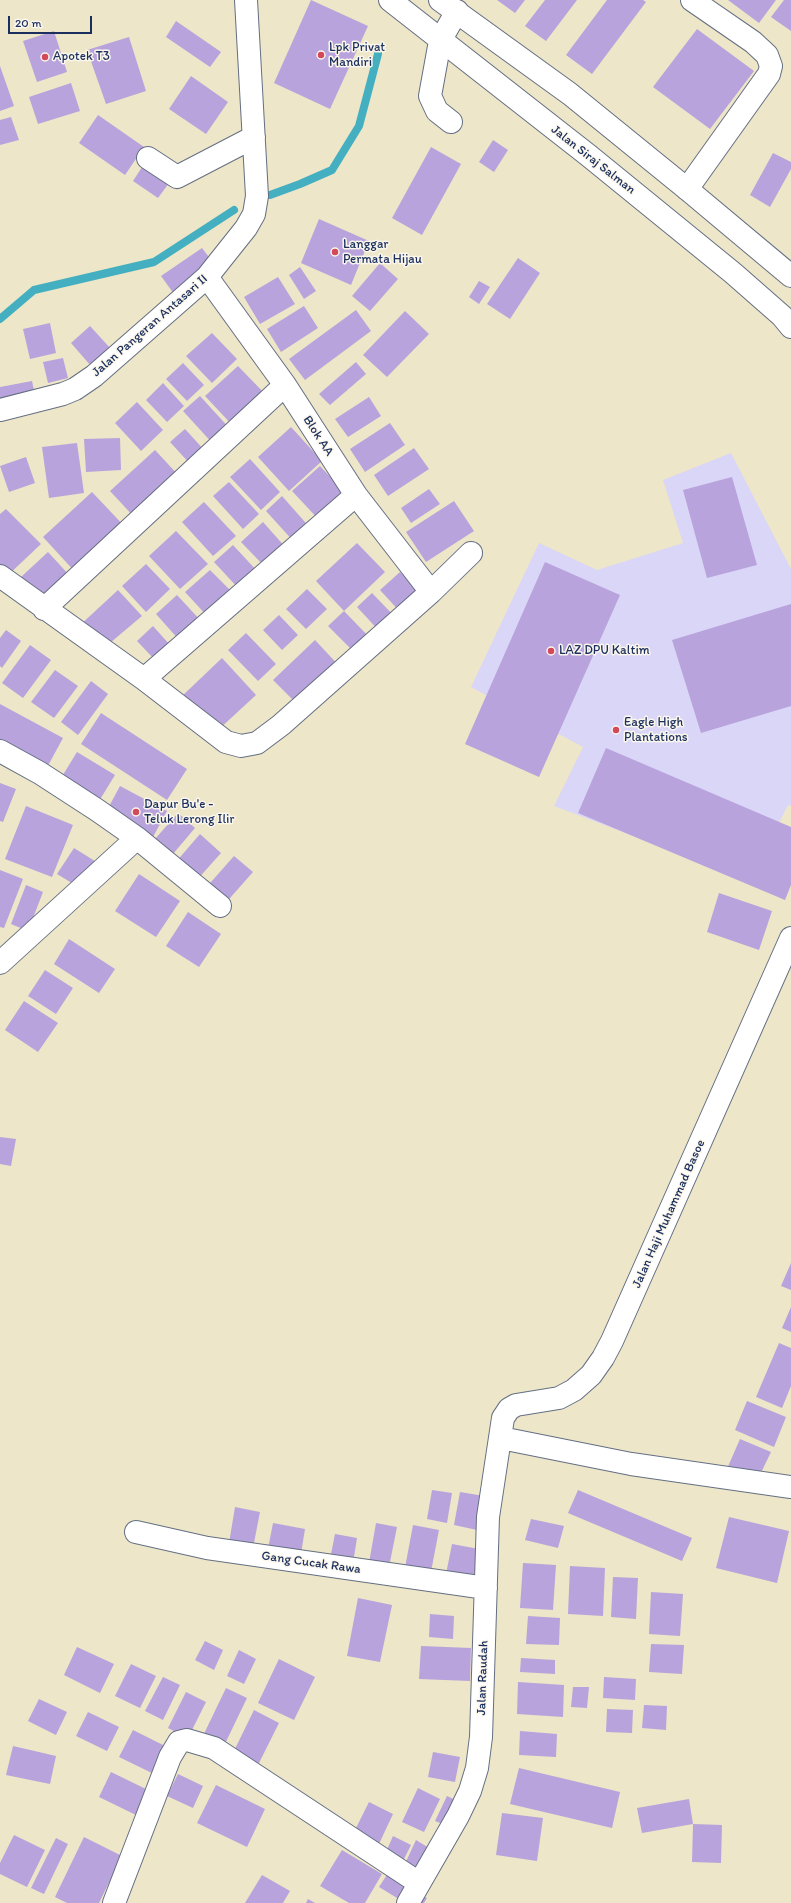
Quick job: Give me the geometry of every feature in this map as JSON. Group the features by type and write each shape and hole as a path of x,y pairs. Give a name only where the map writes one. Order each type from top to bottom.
{"street":[{"name":"Jalan Pangeran Antasari II","path":"0,410 51,397 74,389 94,376 207,278 246,228 254,214 257,196 246,0"},
{"name":"Jalan Siraj Salman","path":"390,0 440,41 588,155 734,274 782,316 791,327"},
{"path":"687,189 770,74 771,66 767,55 753,42 692,0"},
{"path":"451,122 437,110 430,96 448,5 570,94 791,276"},
{"path":"148,158 176,177 254,137"},
{"name":"Blok AA","path":"207,278 286,385 356,495 431,592"},
{"path":"44,609 286,385"},
{"path":"144,679 356,495"},
{"path":"0,576 44,609 144,679 226,742 241,746 257,743 281,725 357,659 431,592 471,553"},
{"path":"0,751 40,773 137,838 220,906"},
{"path":"0,963 137,838"},
{"name":"Jalan Haji Muhammad Basoe","path":"501,1438 503,1418 509,1408 516,1405 559,1398 574,1390 591,1375 603,1358 612,1341 791,938"},
{"path":"501,1438 631,1464 791,1486"},
{"name":"Jalan Raudah","path":"408,1903 458,1816 470,1791 477,1768 481,1738 488,1517 501,1438"},
{"name":"Gang Cucak Rawa","path":"136,1532 207,1548 486,1588"},
{"path":"114,1903 170,1757 179,1742 187,1740 214,1748 419,1883"}],"shaded area":[{"path":"731,453 791,569 791,806 788,805 750,880 554,806 583,747 471,687 539,543 597,570 683,543 663,480"}],"building":[{"name":"Lpk Privat Mandiri","path":"311,0 368,26 330,109 274,83"},
{"path":"497,0 525,0 515,13"},
{"path":"545,0 577,0 546,41 525,26"},
{"path":"607,0 643,0 646,2 592,74 566,55"},
{"path":"728,0 776,0 759,23"},
{"path":"784,0 791,0 791,31 771,17"},
{"path":"176,21 221,52 210,67 166,37"},
{"path":"697,29 754,71 710,129 653,87"},
{"name":"Apotek T3","path":"54,31 67,72 37,82 23,41"},
{"path":"129,37 146,91 106,104 87,50"},
{"path":"0,66 14,106 0,111"},
{"path":"191,76 228,102 206,134 169,109"},
{"path":"71,83 80,111 38,124 29,97"},
{"path":"98,115 144,147 125,175 79,143"},
{"path":"11,117 19,140 0,145 0,120"},
{"path":"493,140 508,150 494,172 479,162"},
{"path":"431,147 461,164 422,235 392,218"},
{"path":"773,153 791,162 791,169 770,207 750,195"},
{"path":"146,161 172,179 158,198 133,181"},
{"name":"Langgar Permata Hijau","path":"319,219 369,241 351,285 301,263"},
{"path":"202,248 215,265 174,294 161,276"},
{"path":"518,258 540,273 510,319 487,304"},
{"path":"380,263 398,279 370,311 352,296"},
{"path":"300,267 316,291 304,299 289,275"},
{"path":"278,277 295,304 260,324 244,297"},
{"path":"479,281 490,287 479,304 469,297"},
{"path":"304,306 318,328 281,352 267,329"},
{"path":"356,310 371,331 305,380 289,359"},
{"path":"405,311 429,334 387,377 363,355"},
{"path":"50,323 56,353 30,359 23,329"},
{"path":"90,326 111,349 91,366 71,343"},
{"path":"212,333 237,359 212,383 186,356"},
{"path":"63,358 68,378 48,383 43,362"},
{"path":"356,362 366,374 330,405 319,394"},
{"path":"183,363 204,385 187,401 166,379"},
{"path":"238,366 268,397 235,428 205,396"},
{"path":"32,381 36,400 0,408 0,387"},
{"path":"163,383 184,406 167,422 146,400"},
{"path":"200,396 232,431 215,446 183,411"},
{"path":"369,397 381,416 348,437 335,419"},
{"path":"137,402 163,430 141,451 115,423"},
{"path":"390,423 405,445 365,472 350,449"},
{"path":"291,427 322,461 289,491 258,457"},
{"path":"185,429 206,452 192,466 170,442"},
{"path":"120,438 121,470 86,472 84,439"},
{"path":"77,443 84,493 49,498 42,447"},
{"path":"414,448 429,469 388,496 374,475"},
{"path":"155,450 180,477 135,518 110,491"},
{"path":"26,457 35,483 9,492 0,466"},
{"path":"250,459 280,492 261,510 230,477"},
{"path":"320,466 349,497 321,522 292,491"},
{"path":"732,477 757,565 707,578 683,490"},
{"path":"229,482 259,514 243,529 213,496"},
{"path":"429,489 440,504 411,523 401,508"},
{"path":"92,492 127,529 77,574 43,537"},
{"path":"282,496 312,530 296,544 266,511"},
{"path":"454,501 474,531 426,562 406,532"},
{"path":"204,502 236,536 213,556 182,522"},
{"path":"6,509 41,544 5,578 0,573 0,514"},
{"path":"263,522 287,549 267,569 241,542"},
{"path":"176,531 208,564 180,589 149,556"},
{"path":"357,543 385,572 344,611 316,581"},
{"path":"233,545 258,572 239,589 214,562"},
{"path":"48,552 71,577 44,602 21,577"},
{"path":"545,562 620,595 539,777 465,744"},
{"path":"146,564 170,589 146,612 122,586"},
{"path":"210,570 235,595 209,618 185,592"},
{"path":"400,572 424,596 402,614 380,590"},
{"path":"307,589 327,609 306,629 286,609"},
{"path":"118,590 142,616 104,648 78,627"},
{"path":"372,593 398,620 382,634 357,607"},
{"path":"177,595 202,622 180,641 156,614"},
{"path":"791,604 791,706 701,733 672,640"},
{"path":"344,611 373,641 357,655 328,626"},
{"path":"279,615 298,635 282,650 263,630"},
{"path":"153,626 170,645 154,659 137,641"},
{"path":"6,630 21,641 2,668 0,666 0,638"},
{"path":"246,633 276,664 258,681 228,650"},
{"path":"315,640 342,669 299,706 273,680"},
{"path":"30,645 51,660 23,698 2,683"},
{"path":"222,658 256,695 217,731 180,698"},
{"path":"55,670 78,686 54,718 31,702"},
{"path":"91,681 108,694 78,735 61,722"},
{"path":"0,704 63,738 44,773 0,749"},
{"path":"101,713 187,769 167,800 81,744"},
{"path":"606,748 791,827 791,885 785,900 578,813"},
{"path":"77,752 115,775 96,806 58,783"},
{"path":"0,783 16,789 3,822 0,821"},
{"name":"Dapur Bu'e - Teluk Lerong Ilir","path":"120,786 167,811 153,837 106,812"},
{"path":"26,806 73,825 52,877 5,859"},
{"path":"178,813 195,828 173,854 155,839"},
{"path":"200,834 221,853 196,881 175,863"},
{"path":"74,848 98,863 80,888 57,874"},
{"path":"234,856 253,872 223,906 204,890"},
{"path":"0,870 23,879 4,928 0,927"},
{"path":"139,874 180,901 156,937 115,911"},
{"path":"26,885 43,892 28,931 11,924"},
{"path":"719,893 772,911 759,950 707,932"},
{"path":"188,912 221,934 199,967 166,946"},
{"path":"69,939 115,969 99,993 54,964"},
{"path":"45,970 73,988 56,1014 28,996"},
{"path":"24,1001 58,1023 38,1052 5,1030"},
{"path":"0,1137 16,1139 11,1166 0,1164"},
{"path":"791,1263 791,1290 781,1286"},
{"path":"791,1307 791,1332 782,1328"},
{"path":"779,1343 791,1348 791,1386 782,1408 756,1397"},
{"path":"747,1401 786,1417 774,1447 735,1430"},
{"path":"740,1439 771,1452 758,1479 726,1471"},
{"path":"432,1490 452,1493 447,1523 427,1519"},
{"path":"578,1490 692,1538 682,1561 568,1513"},
{"path":"460,1492 484,1496 477,1530 454,1525"},
{"path":"235,1507 260,1512 252,1553 228,1549"},
{"path":"729,1517 789,1531 777,1583 716,1568"},
{"path":"531,1519 564,1526 558,1548 525,1540"},
{"path":"273,1523 305,1529 300,1560 267,1554"},
{"path":"376,1523 397,1527 389,1567 369,1563"},
{"path":"413,1525 439,1530 430,1577 404,1573"},
{"path":"335,1534 357,1538 353,1563 330,1559"},
{"path":"452,1544 479,1549 472,1584 445,1579"},
{"path":"523,1563 556,1565 553,1610 520,1608"},
{"path":"570,1566 605,1568 603,1616 568,1614"},
{"path":"613,1577 638,1578 636,1619 611,1617"},
{"path":"651,1592 683,1594 680,1636 649,1634"},
{"path":"358,1598 392,1605 380,1662 347,1656"},
{"path":"430,1614 454,1616 453,1639 429,1637"},
{"path":"528,1616 560,1618 559,1645 526,1644"},
{"path":"205,1641 223,1650 214,1670 195,1660"},
{"path":"651,1644 684,1645 682,1674 649,1672"},
{"path":"421,1646 471,1648 470,1681 419,1679"},
{"path":"77,1647 114,1664 100,1693 64,1675"},
{"path":"239,1650 256,1659 244,1684 227,1676"},
{"path":"521,1658 555,1660 555,1674 520,1672"},
{"path":"279,1659 315,1677 294,1720 258,1703"},
{"path":"131,1664 156,1676 140,1708 115,1696"},
{"path":"163,1677 180,1685 163,1720 145,1711"},
{"path":"604,1677 636,1679 635,1700 603,1698"},
{"path":"518,1682 564,1685 563,1717 517,1714"},
{"path":"573,1687 589,1687 587,1708 571,1707"},
{"path":"226,1688 247,1698 222,1750 201,1740"},
{"path":"186,1692 206,1702 188,1738 168,1728"},
{"path":"39,1699 67,1712 56,1735 28,1721"},
{"path":"644,1705 667,1706 666,1730 642,1728"},
{"path":"607,1709 633,1710 632,1733 606,1732"},
{"path":"254,1710 279,1723 256,1769 231,1757"},
{"path":"88,1712 119,1727 107,1751 76,1736"},
{"path":"133,1730 169,1748 156,1775 119,1757"},
{"path":"520,1731 557,1734 556,1757 519,1755"},
{"path":"13,1746 56,1756 50,1784 6,1775"},
{"path":"433,1752 460,1757 455,1782 428,1777"},
{"path":"519,1768 620,1792 612,1828 510,1804"},
{"path":"111,1772 148,1790 136,1815 99,1797"},
{"path":"178,1774 203,1786 193,1808 167,1796"},
{"path":"216,1785 265,1809 247,1847 197,1823"},
{"path":"418,1788 440,1799 424,1832 402,1822"},
{"path":"447,1796 462,1803 450,1827 435,1821"},
{"path":"689,1799 693,1824 642,1833 637,1808"},
{"path":"369,1802 393,1814 378,1846 353,1834"},
{"path":"502,1813 543,1818 537,1861 496,1855"},
{"path":"693,1824 722,1825 721,1863 692,1862"},
{"path":"14,1835 45,1850 27,1887 0,1874 0,1863"},
{"path":"393,1836 411,1845 403,1861 386,1852"},
{"path":"84,1837 122,1856 99,1903 67,1903 55,1897"},
{"path":"56,1838 68,1844 44,1894 31,1888"},
{"path":"416,1840 434,1851 420,1875 403,1868"},
{"path":"342,1850 382,1874 365,1903 349,1903 320,1886"},
{"path":"390,1870 413,1884 402,1901 379,1887"},
{"path":"262,1875 290,1891 283,1903 245,1903"},
{"path":"416,1892 427,1898 424,1903 411,1903"},
{"path":"308,1899 315,1903 306,1903"}],"waterway":[{"path":"270,195 332,170 359,126 378,54"},
{"path":"0,319 34,290 154,262 234,210"}],"place":[{"name":"Lpk Privat Mandiri","path":"321,55"},
{"name":"Apotek T3","path":"45,57"},
{"name":"Langgar Permata Hijau","path":"335,252"},
{"name":"LAZ DPU Kaltim","path":"551,651"},
{"name":"Eagle High Plantations","path":"616,730"},
{"name":"Dapur Bu'e - Teluk Lerong Ilir","path":"136,812"}]}
